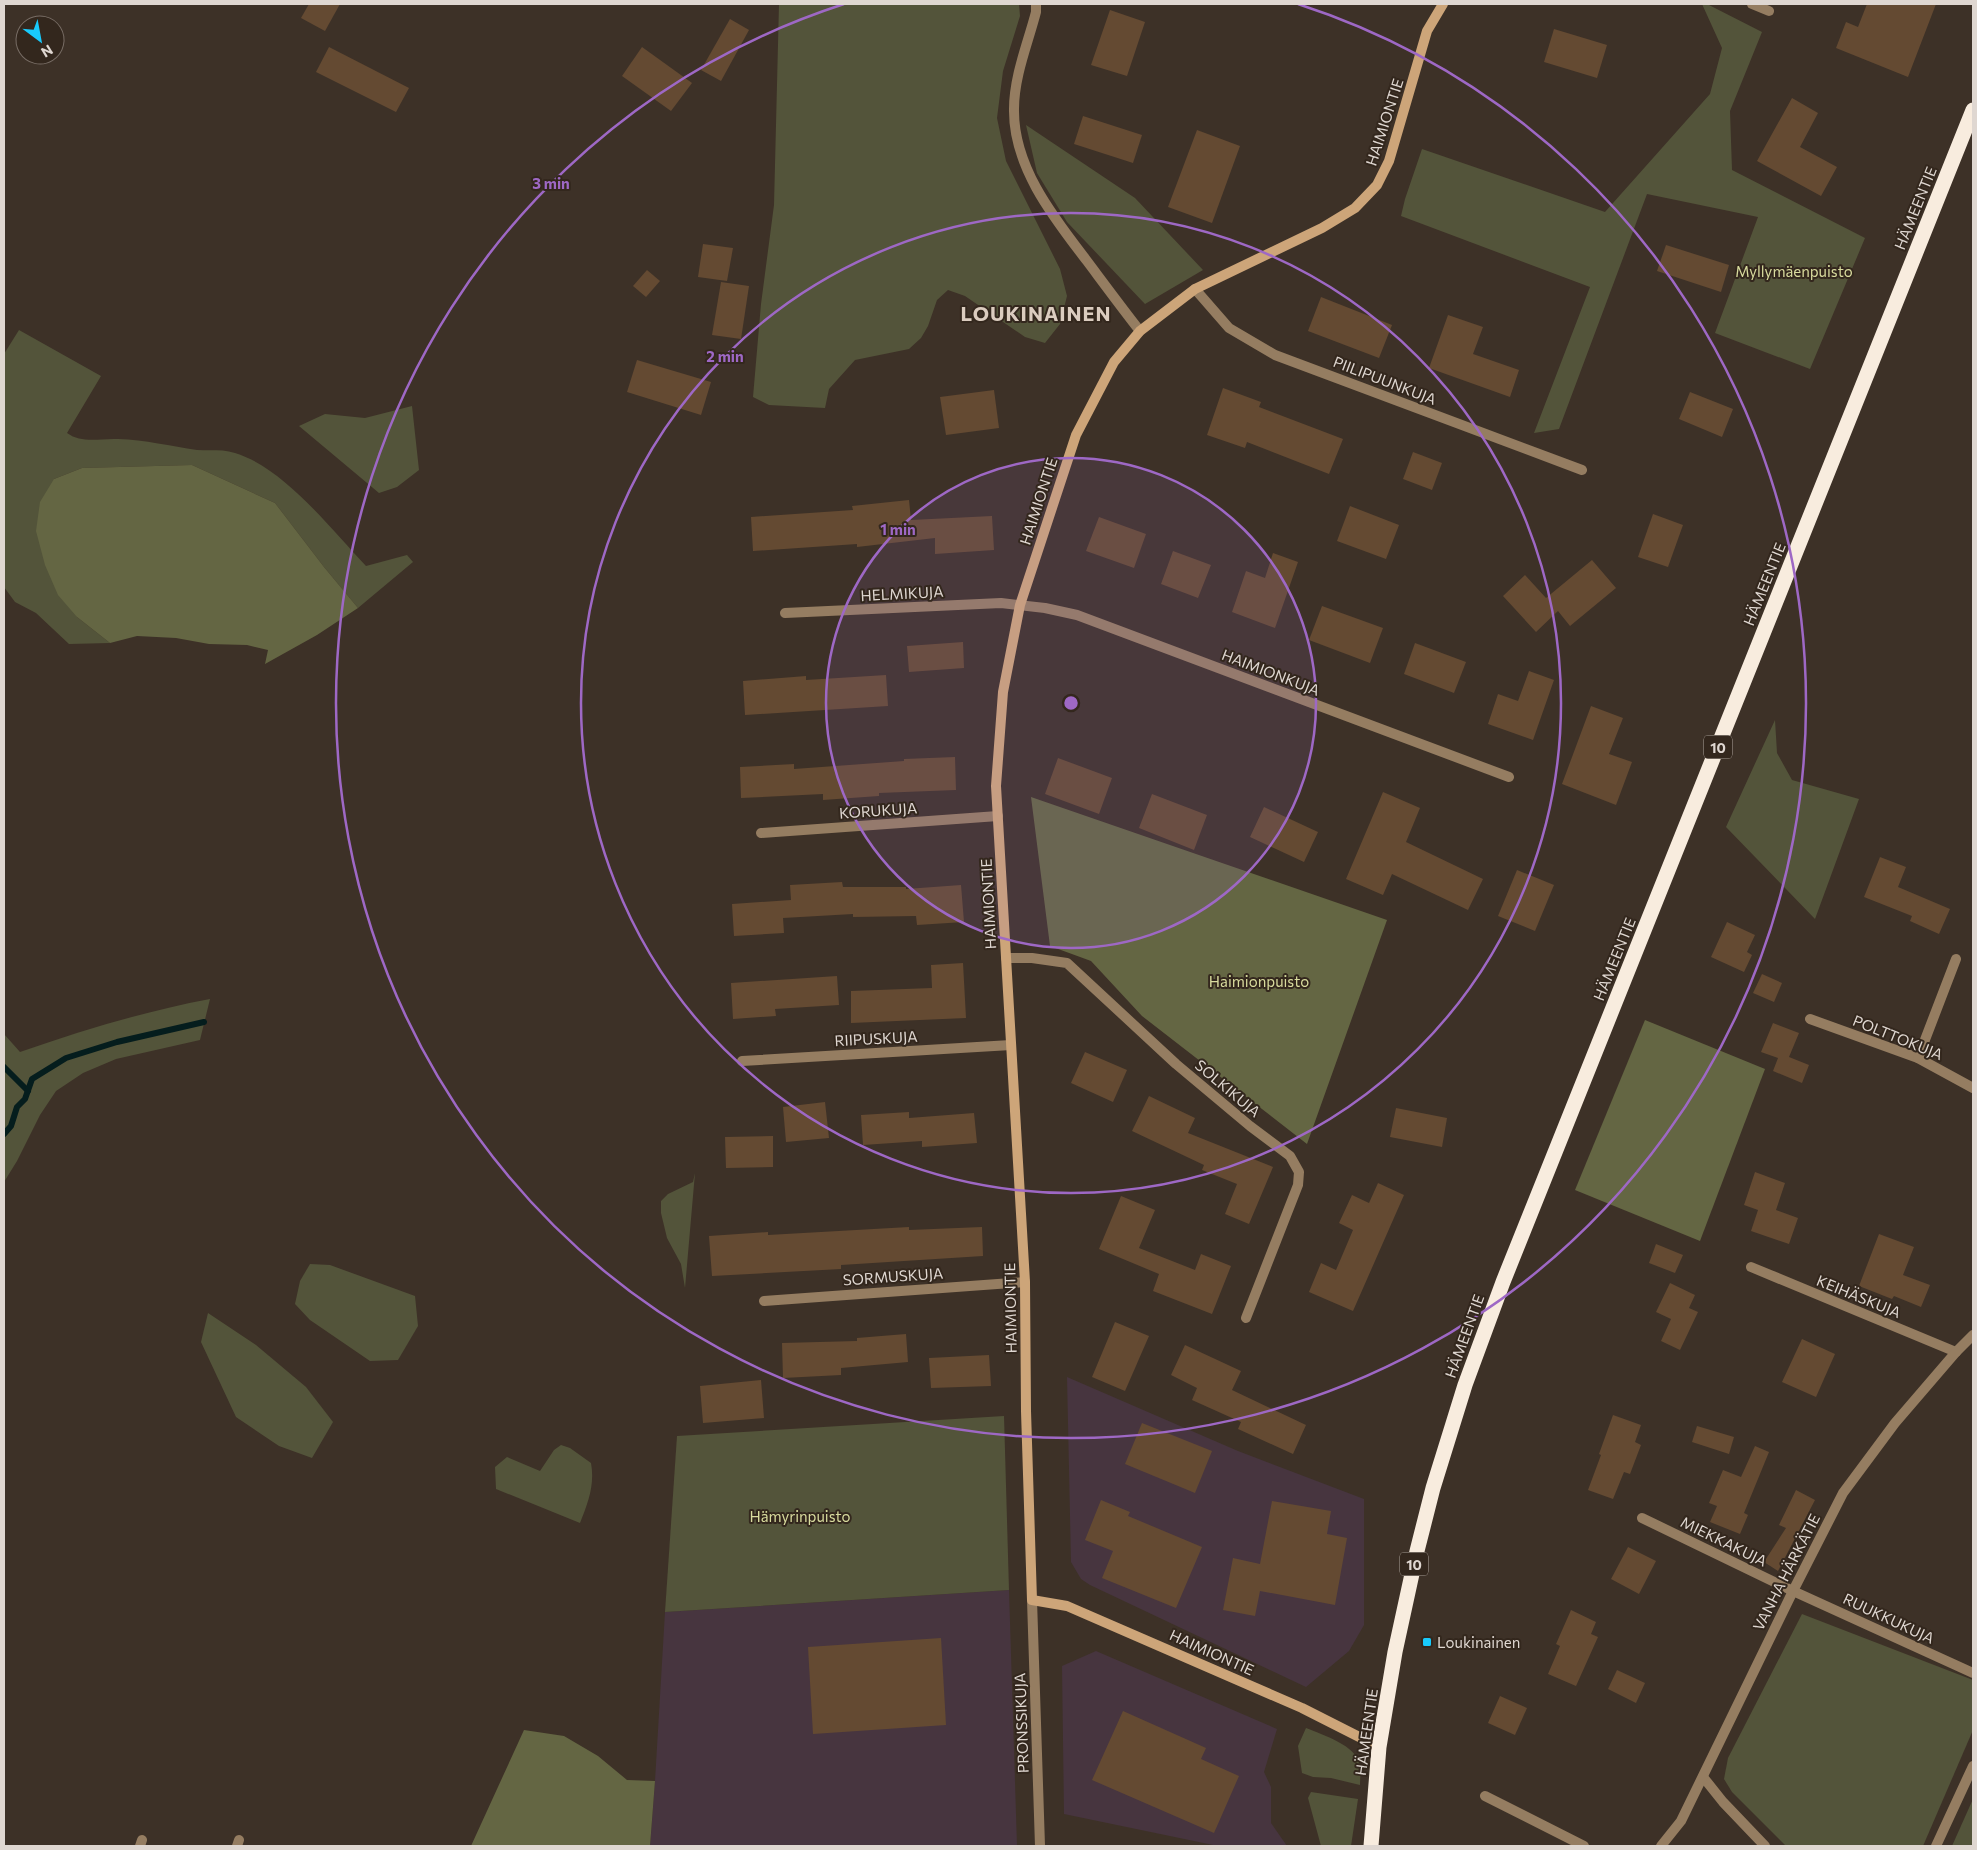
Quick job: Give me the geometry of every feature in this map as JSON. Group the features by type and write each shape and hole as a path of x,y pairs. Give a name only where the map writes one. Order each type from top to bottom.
{"highway":[{"name":"HÄMEENTIE","path":"1371,1846 1379,1747 1395,1652 1432,1488 1468,1376 1503,1282 1973,110"}],"street":[{"path":"1036,4 1036,12 1015,90 1014,110 1019,145 1026,168 1049,212 1140,331"},
{"name":"HAIMIONTIE","path":"1379,1747 1302,1708 1068,1606 1032,1600 1026,1411 1025,1282 996,786 1003,692 1020,605 1076,435 1114,362 1140,331 1195,289 1322,228 1355,208 1377,186 1389,161 1428,31 1443,4"},
{"path":"1752,4 1769,11"},
{"name":"PIILIPUUNKUJA","path":"1195,289 1229,328 1275,354 1582,470"},
{"name":"HELMIKUJA","path":"785,613 1001,603 1020,605"},
{"name":"HAIMIONKUJA","path":"1020,605 1078,615 1508,777"},
{"name":"KORUKUJA","path":"761,833 998,816"},
{"name":"SOLKIKUJA","path":"1006,958 1032,958 1067,963 1176,1064 1250,1126 1290,1156 1299,1172 1298,1185 1246,1318"},
{"path":"1918,1058 1956,959"},
{"name":"POLTTOKUJA","path":"1810,1019 1918,1058 1973,1088"},
{"name":"RIIPUSKUJA","path":"742,1061 1011,1045"},
{"name":"KEIHÄSKUJA","path":"1751,1267 1956,1352"},
{"name":"SORMUSKUJA","path":"764,1301 1025,1282"},
{"name":"VANHA HÄRKÄTIE","path":"1661,1846 1681,1821 1843,1493 1894,1423 1973,1334"},
{"name":"MIEKKAKUJA","path":"1642,1518 1793,1591"},
{"name":"RUUKKUKUJA","path":"1793,1591 1973,1673"},
{"name":"PRONSSIKUJA","path":"1032,1600 1040,1846"},
{"path":"1936,1846 1973,1766"},
{"path":"1703,1777 1723,1802 1765,1846"},
{"path":"1485,1796 1584,1846"}],"shaded area":[{"path":"1067,1377 1238,1451 1364,1499 1364,1625 1349,1651 1306,1687 1090,1585 1081,1579 1071,1562"},
{"path":"1009,1590 1017,1846 650,1846 665,1612"},
{"path":"1096,1651 1277,1729 1264,1772 1271,1787 1271,1823 1287,1846 1218,1846 1064,1814 1062,1666"}],"green space":[{"path":"779,4 1019,4 1020,16 1003,71 997,118 1006,161 1060,269 1067,296 1060,324 1045,343 1025,337 965,296 948,290 937,300 928,326 921,338 909,349 855,360 829,389 825,408 769,405 753,397 761,304 774,205"},
{"name":"Myllymäenpuisto","path":"1702,4 1707,4 1762,32 1730,111 1732,170 1865,238 1810,369 1715,333 1758,217 1647,194 1559,429 1534,433 1590,287 1401,216 1422,149 1605,212 1710,94 1722,48"},
{"path":"1026,125 1135,198 1203,270 1145,304 1067,222 1037,173"},
{"path":"19,330 101,376 67,433 79,438 92,440 128,440 197,450 235,453 271,472 289,486 306,501 366,566 407,555 413,562 358,608 275,503 192,465 82,468 54,479 77,617 110,643 69,644 36,613 15,602 4,587 4,354"},
{"path":"412,406 419,470 397,487 379,493 299,426 325,414 365,418"},
{"path":"192,465 275,503 358,608 317,635 265,664 268,650 247,645 209,644 176,638 137,636 110,643 77,617 58,595 45,565 36,531 40,502 54,479 82,468"},
{"path":"1775,720 1777,753 1792,780 1859,799 1815,919 1726,827"},
{"name":"Haimionpuisto","path":"1031,797 1387,920 1307,1144 1142,1016 1091,961 1050,946"},
{"path":"210,999 200,1040 116,1059 83,1073 56,1091 40,1115 17,1161 4,1182 4,1034 20,1052 115,1022 162,1009"},
{"path":"1645,1020 1765,1069 1700,1241 1575,1190"},
{"path":"695,1173 685,1288 681,1264 667,1238 661,1213 661,1201 668,1194 693,1182"},
{"path":"310,1264 330,1265 415,1296 418,1326 398,1360 370,1361 310,1320 295,1304 300,1281"},
{"path":"208,1313 256,1345 306,1387 333,1422 312,1458 279,1446 236,1417 201,1342"},
{"name":"Hämyrinpuisto","path":"1004,1416 1009,1590 665,1612 677,1436"},
{"path":"561,1445 570,1448 591,1463 591,1486 580,1523 496,1489 495,1467 507,1457 540,1471 554,1450"},
{"path":"1802,1614 1973,1680 1973,1730 1923,1846 1786,1846 1732,1792 1724,1779 1728,1758"},
{"path":"1306,1728 1346,1746 1352,1752 1360,1765 1360,1785 1331,1778 1313,1777 1302,1773 1298,1746"},
{"path":"524,1730 564,1736 598,1756 627,1780 655,1781 650,1846 471,1846"},
{"path":"1311,1792 1358,1799 1351,1846 1321,1846 1308,1798"},
{"path":"1973,1799 1973,1846 1952,1846"}],"building":[{"path":"309,4 340,4 325,31 301,18"},
{"path":"1867,4 1936,4 1908,77 1836,48 1846,22 1858,27"},
{"path":"1110,10 1145,22 1127,76 1091,65"},
{"path":"730,19 749,30 721,81 701,70"},
{"path":"1554,29 1607,45 1597,78 1544,62"},
{"path":"329,47 409,88 396,112 316,72"},
{"path":"642,47 692,83 671,111 622,76"},
{"path":"1792,98 1818,113 1800,147 1837,167 1821,196 1757,161"},
{"path":"1083,116 1142,135 1133,163 1074,144"},
{"path":"1197,130 1240,146 1212,223 1168,207"},
{"path":"703,244 733,248 727,281 698,277"},
{"path":"1666,245 1729,265 1721,292 1657,271"},
{"path":"647,270 660,281 646,297 633,286"},
{"path":"721,282 749,286 741,339 712,335"},
{"path":"1321,297 1392,325 1379,358 1308,331"},
{"path":"1448,315 1483,327 1473,354 1519,370 1510,397 1429,368"},
{"path":"637,360 711,382 701,415 627,392"},
{"path":"1223,388 1261,402 1259,407 1343,439 1329,474 1247,442 1245,448 1207,435"},
{"path":"994,390 999,428 946,435 940,397"},
{"path":"1690,392 1733,409 1722,437 1679,419"},
{"path":"1413,452 1442,463 1432,490 1403,479"},
{"path":"909,500 911,520 992,516 994,550 935,554 935,538 857,547 857,544 753,551 751,517 853,510 852,506"},
{"path":"1350,506 1399,525 1386,559 1337,541"},
{"path":"1653,514 1683,525 1668,567 1638,557"},
{"path":"1099,517 1146,534 1134,568 1086,551"},
{"path":"1173,551 1211,565 1198,598 1161,584"},
{"path":"1273,553 1298,562 1275,628 1232,612 1246,571 1265,578"},
{"path":"1592,560 1616,588 1570,626 1558,611 1536,632 1503,596 1525,575 1546,598"},
{"path":"1322,606 1383,628 1370,663 1309,640"},
{"path":"963,642 964,668 909,672 907,646"},
{"path":"1415,643 1466,662 1454,693 1404,674"},
{"path":"1529,671 1554,680 1533,740 1488,724 1498,694 1518,701"},
{"path":"886,675 888,706 745,715 743,681 806,676 806,680"},
{"path":"1591,706 1623,718 1609,754 1632,762 1616,805 1562,784"},
{"path":"955,757 956,790 879,793 879,796 823,800 823,794 741,798 740,767 794,764 794,769 904,761 904,759"},
{"path":"1058,758 1112,778 1099,814 1045,794"},
{"path":"1383,792 1420,808 1406,842 1483,879 1468,910 1392,874 1383,895 1346,879"},
{"path":"1152,794 1207,815 1194,850 1139,828"},
{"path":"1264,807 1318,832 1304,862 1250,837"},
{"path":"1880,857 1906,867 1898,887 1950,909 1939,934 1910,921 1912,916 1864,897"},
{"path":"1517,870 1554,885 1535,931 1498,916"},
{"path":"842,882 843,887 906,887 906,889 961,885 964,922 917,925 916,916 853,917 853,914 783,918 784,933 734,936 732,904 791,900 790,885"},
{"path":"1727,922 1755,935 1747,952 1752,955 1744,972 1711,957"},
{"path":"963,963 966,1018 851,1023 851,991 932,988 931,965"},
{"path":"1762,974 1782,983 1774,1002 1753,993"},
{"path":"837,976 839,1005 775,1009 776,1016 733,1019 731,983"},
{"path":"1773,1023 1799,1033 1789,1057 1809,1065 1802,1083 1773,1071 1778,1058 1761,1052"},
{"path":"1085,1052 1127,1070 1113,1102 1071,1083"},
{"path":"1149,1096 1195,1118 1188,1133 1273,1167 1249,1224 1225,1214 1237,1184 1202,1170 1204,1165 1132,1131"},
{"path":"825,1102 829,1138 786,1142 783,1107"},
{"path":"1396,1108 1447,1118 1442,1147 1390,1137"},
{"path":"909,1112 909,1118 974,1113 977,1143 922,1147 922,1141 863,1145 861,1115"},
{"path":"773,1136 773,1167 726,1168 725,1137"},
{"path":"1755,1172 1785,1183 1776,1210 1798,1218 1789,1244 1751,1231 1758,1210 1744,1205"},
{"path":"1378,1183 1404,1195 1353,1311 1309,1292 1321,1263 1336,1270 1353,1230 1339,1223 1352,1195 1369,1203"},
{"path":"1121,1196 1155,1210 1139,1248 1195,1270 1201,1254 1231,1266 1212,1314 1153,1291 1159,1274 1099,1249"},
{"path":"909,1227 909,1230 982,1227 983,1256 841,1265 841,1269 712,1276 709,1236 768,1232 768,1235"},
{"path":"1879,1234 1914,1247 1903,1275 1930,1285 1921,1307 1894,1296 1892,1299 1859,1286"},
{"path":"1656,1244 1683,1255 1675,1273 1649,1263"},
{"path":"1670,1283 1695,1295 1689,1308 1698,1312 1680,1350 1661,1341 1671,1319 1656,1312"},
{"path":"1115,1322 1149,1336 1125,1391 1092,1377"},
{"path":"906,1334 908,1362 841,1368 841,1375 783,1378 782,1343 857,1341 857,1338"},
{"path":"1802,1339 1835,1354 1816,1397 1782,1382"},
{"path":"1185,1345 1241,1371 1232,1390 1306,1425 1293,1454 1238,1429 1241,1422 1192,1400 1197,1388 1171,1375"},
{"path":"989,1355 991,1386 931,1388 929,1358"},
{"path":"761,1380 764,1418 703,1423 700,1386"},
{"path":"1613,1415 1641,1425 1635,1442 1641,1445 1630,1474 1624,1472 1613,1499 1588,1490"},
{"path":"1142,1423 1212,1451 1195,1493 1125,1464"},
{"path":"1697,1426 1734,1437 1729,1454 1692,1442"},
{"path":"1755,1446 1769,1452 1744,1513 1748,1515 1740,1534 1710,1522 1717,1506 1709,1503 1723,1470 1741,1477"},
{"path":"1796,1490 1815,1500 1778,1571 1764,1562 1786,1528 1779,1525"},
{"path":"1101,1500 1130,1512 1128,1516 1202,1547 1176,1608 1102,1578 1113,1551 1085,1540"},
{"path":"1272,1501 1331,1511 1327,1534 1347,1538 1335,1605 1260,1591 1255,1616 1223,1610 1233,1558 1260,1564"},
{"path":"1628,1547 1656,1561 1639,1594 1611,1579"},
{"path":"1571,1610 1596,1622 1591,1634 1598,1637 1576,1686 1548,1674 1560,1646 1556,1644"},
{"path":"941,1638 946,1725 813,1734 808,1647"},
{"path":"1617,1670 1645,1683 1636,1703 1608,1689"},
{"path":"1500,1696 1527,1708 1515,1735 1488,1723"},
{"path":"1123,1711 1206,1748 1201,1759 1239,1776 1214,1833 1092,1780"}],"waterway":[{"path":"4,1134 11,1126 17,1107 25,1099 32,1079 66,1058 117,1042 204,1022"},
{"path":"4,1067 28,1091"}],"place":[{"name":"Loukinainen","path":"1427,1642"}],"district":[{"name":"LOUKINAINEN","path":"1036,313"}]}
